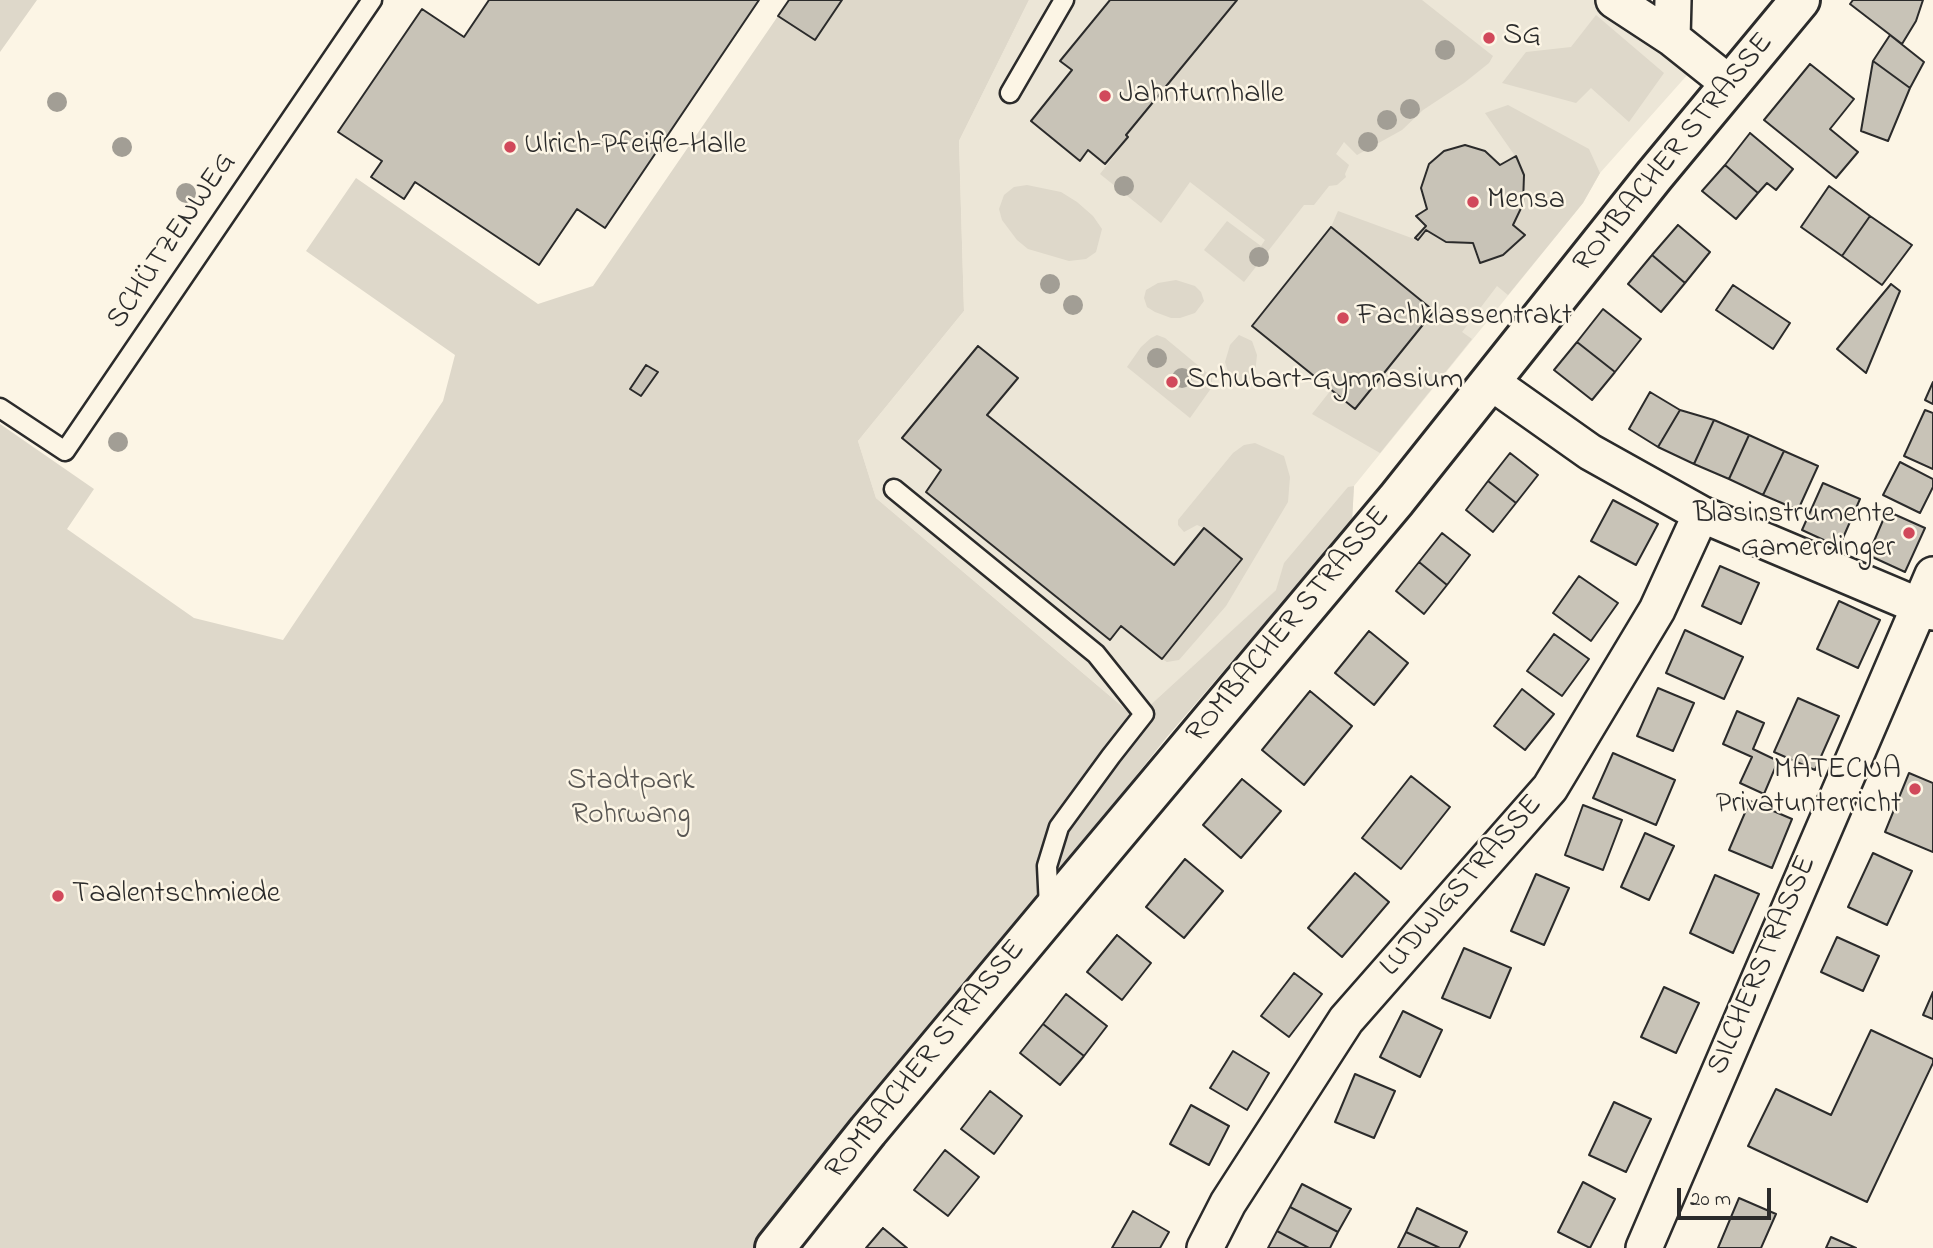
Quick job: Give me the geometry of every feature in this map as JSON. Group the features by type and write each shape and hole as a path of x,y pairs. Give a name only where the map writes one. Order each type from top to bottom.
{"main road":[{"name":"ROMBACHER STRASSE","path":"775,1248 868,1131 1396,500 1654,176 1800,0"}],"street":[{"path":"1614,0 1672,38 1731,85"},
{"path":"1672,38 1674,0"},
{"path":"1491,382 1590,452 1701,514 1926,609"},
{"name":"LUDWIGSTRASSE","path":"1205,1248 1228,1203 1346,1020 1550,788 1657,610 1701,514"},
{"name":"SILCHERSTRASSE","path":"1644,1248 1926,609 1933,575"}],"lane":[{"name":"SCHÜTZENWEG","path":"0,408 65,452 372,0"},
{"path":"1010,93 1064,0"},
{"path":"894,489 1096,654 1144,714 1059,827 1047,866 1049,914"}],"shaded area":[{"name":"Schubart-Gymnasium","path":"1029,0 1594,0 1653,39 1689,73 1600,173 1583,203 1354,486 1352,521 1136,718 876,498 858,441 964,311 959,141"}],"green space":[{"path":"0,0 37,0 0,52"},
{"name":"Stadtpark Rohrwang","path":"842,0 1029,0 959,141 964,311 858,441 876,498 1136,718 1276,590 1284,563 1348,487 1354,486 1352,521 1167,737 758,1248 0,1248 0,424 94,489 67,529 194,618 283,640 443,401 455,355 306,251 356,178 538,304 593,286 778,16 815,40"},
{"path":"1237,0 1422,0 1493,56 1489,63 1423,110 1402,130 1357,155 1344,142 1336,154 1349,165 1346,177 1337,185 1329,186 1314,205 1304,205 1244,282 1204,250 1227,221 1261,246 1265,240 1190,182 1161,223 1100,174 1128,138 1126,135"},
{"path":"1596,15 1664,73 1629,122 1591,88 1576,103 1502,83 1526,52 1571,47"},
{"path":"1508,105 1589,149 1600,173 1583,203 1508,295 1497,286 1462,332 1472,339 1380,453 1312,414 1331,390 1355,409 1434,311 1331,227 1338,211 1417,240 1426,230 1436,237 1465,244 1473,243 1480,262 1503,255 1525,235 1513,225 1523,204 1524,175 1520,163 1485,113"},
{"path":"1027,185 1061,192 1093,216 1102,229 1096,252 1086,259 1069,261 1028,249 1017,240 1002,220 999,209 1004,195 1014,187"},
{"path":"1176,280 1195,286 1201,292 1204,301 1195,313 1171,318 1147,307 1144,298 1146,290 1158,283"},
{"path":"1157,335 1165,338 1212,377 1212,387 1190,418 1127,367 1141,347"},
{"path":"1239,335 1252,341 1257,355 1255,374 1242,385 1235,384 1230,378 1225,362 1230,345"},
{"path":"1255,443 1284,456 1290,477 1288,502 1226,606 1179,660 1167,662 1162,659 1242,559 1204,528 1197,525 1184,532 1178,525 1178,520 1233,453 1244,445"}],"building":[{"name":"Ulrich-Pfeifle-Halle","path":"489,0 759,0 605,228 577,209 539,265 415,182 404,199 371,177 382,161 338,132 422,9 464,37"},
{"path":"789,0 842,0 815,40 778,16"},
{"name":"Jahnturnhalle","path":"1110,0 1237,0 1105,164 1088,150 1080,161 1031,121 1072,70 1060,61"},
{"path":"1853,0 1923,0 1916,21 1902,44 1850,4"},
{"path":"1890,35 1924,62 1910,88 1873,61"},
{"path":"1873,61 1910,88 1888,141 1861,131"},
{"path":"1810,64 1854,99 1830,129 1858,152 1836,178 1764,120"},
{"path":"1750,133 1793,169 1776,190 1767,183 1758,193 1725,165"},
{"name":"Mensa","path":"1465,145 1485,151 1500,165 1516,156 1524,175 1523,204 1513,225 1525,235 1503,255 1480,263 1473,243 1446,242 1426,230 1418,240 1415,238 1426,226 1416,216 1427,209 1421,188 1429,164 1444,151"},
{"path":"1725,165 1758,193 1736,219 1702,191"},
{"path":"1829,186 1870,216 1842,256 1801,227"},
{"path":"1870,216 1912,245 1882,285 1842,256"},
{"path":"1678,225 1710,252 1685,283 1652,255"},
{"name":"Fachklassentrakt","path":"1331,227 1434,311 1355,409 1252,326"},
{"path":"1652,255 1685,283 1661,312 1628,284"},
{"path":"1891,284 1900,291 1866,373 1837,349"},
{"path":"1733,285 1790,323 1773,349 1716,310"},
{"path":"1603,309 1641,339 1615,372 1577,342"},
{"path":"1577,342 1615,372 1592,400 1554,370"},
{"path":"978,346 1018,378 987,415 1174,565 1204,528 1242,559 1162,659 1121,626 1110,640 926,492 941,470 902,438"},
{"path":"646,365 658,372 641,396 630,389"},
{"path":"1933,382 1933,404 1925,400"},
{"path":"1650,392 1680,410 1658,447 1629,429"},
{"path":"1680,410 1714,420 1694,464 1658,447"},
{"path":"1925,410 1933,413 1933,469 1904,456"},
{"path":"1714,420 1749,435 1729,479 1694,464"},
{"path":"1749,435 1784,451 1763,495 1729,479"},
{"path":"1784,451 1818,466 1798,510 1763,495"},
{"path":"1510,453 1538,475 1516,503 1488,481"},
{"path":"1900,462 1933,479 1933,487 1920,513 1883,495"},
{"path":"1488,481 1516,503 1493,532 1466,510"},
{"path":"1823,483 1860,499 1839,547 1802,530"},
{"path":"1613,500 1658,524 1636,565 1591,541"},
{"path":"1887,511 1925,528 1905,572 1868,555"},
{"path":"1442,533 1470,555 1447,585 1419,562"},
{"path":"1419,562 1447,585 1424,614 1396,591"},
{"path":"1720,566 1759,583 1741,624 1702,606"},
{"path":"1579,576 1618,603 1591,641 1553,613"},
{"path":"1839,601 1880,620 1858,668 1817,649"},
{"path":"1685,630 1743,657 1724,699 1666,673"},
{"path":"1369,631 1408,663 1374,705 1335,673"},
{"path":"1554,634 1589,659 1562,696 1527,671"},
{"path":"1658,688 1694,703 1673,751 1637,736"},
{"path":"1522,689 1554,714 1525,750 1494,726"},
{"path":"1310,691 1352,726 1304,785 1262,750"},
{"path":"1798,698 1839,716 1815,770 1774,752"},
{"path":"1737,711 1764,723 1753,749 1778,761 1764,794 1740,783 1752,757 1723,744"},
{"path":"1613,753 1675,780 1656,825 1593,798"},
{"path":"1909,773 1933,783 1933,852 1885,832"},
{"path":"1411,776 1450,807 1401,869 1362,838"},
{"path":"1242,779 1281,811 1241,858 1203,825"},
{"path":"1750,801 1792,819 1772,868 1729,850"},
{"path":"1583,805 1622,820 1603,870 1565,855"},
{"path":"1645,833 1674,846 1649,900 1621,887"},
{"path":"1873,853 1912,871 1887,925 1848,907"},
{"path":"1185,859 1223,891 1184,938 1146,907"},
{"path":"1355,873 1389,902 1342,957 1308,928"},
{"path":"1536,874 1569,888 1544,945 1511,931"},
{"path":"1715,875 1759,894 1733,953 1690,933"},
{"path":"1117,935 1151,963 1122,1000 1087,972"},
{"path":"1837,937 1879,956 1863,991 1821,972"},
{"path":"1464,948 1511,968 1490,1018 1442,998"},
{"path":"1294,973 1322,994 1289,1037 1261,1016"},
{"path":"1664,987 1699,1003 1676,1053 1641,1037"},
{"path":"1933,992 1933,1019 1923,1015"},
{"path":"1066,994 1107,1026 1084,1056 1043,1024"},
{"path":"1403,1011 1442,1030 1420,1077 1380,1057"},
{"path":"1043,1024 1084,1056 1060,1085 1020,1053"},
{"path":"1871,1030 1933,1059 1933,1063 1867,1202 1748,1146 1776,1089 1831,1115"},
{"path":"1233,1051 1269,1073 1247,1110 1210,1088"},
{"path":"1355,1074 1395,1091 1374,1138 1335,1122"},
{"path":"990,1091 1022,1116 994,1154 961,1129"},
{"path":"1614,1102 1651,1119 1626,1172 1589,1155"},
{"path":"1191,1105 1229,1126 1209,1165 1170,1144"},
{"path":"945,1150 979,1177 948,1216 914,1190"},
{"path":"1583,1182 1615,1199 1590,1248 1558,1232"},
{"path":"1302,1184 1351,1209 1338,1232 1290,1207"},
{"path":"1739,1198 1776,1214 1761,1248 1718,1248"},
{"path":"1290,1207 1338,1232 1330,1248 1309,1248 1277,1231"},
{"path":"1417,1208 1467,1232 1459,1248 1440,1248 1406,1232"},
{"path":"1133,1211 1169,1232 1160,1248 1112,1248"},
{"path":"883,1228 907,1248 866,1248"},
{"path":"1277,1231 1309,1248 1268,1248"},
{"path":"1406,1232 1440,1248 1398,1248"},
{"path":"1831,1237 1856,1248 1826,1248"}],"place":[{"name":"SG","path":"1489,38"},
{"name":"Jahnturnhalle","path":"1105,96"},
{"name":"Ulrich-Pfeifle-Halle","path":"510,147"},
{"name":"Mensa","path":"1473,202"},
{"name":"Fachklassentrakt","path":"1343,318"},
{"name":"Schubart-Gymnasium","path":"1172,382"},
{"name":"Blasinstrumente Gamerdinger","path":"1909,533"},
{"name":"MATECNA Privatunterricht","path":"1915,789"},
{"name":"Taalentschmiede","path":"58,896"}]}
